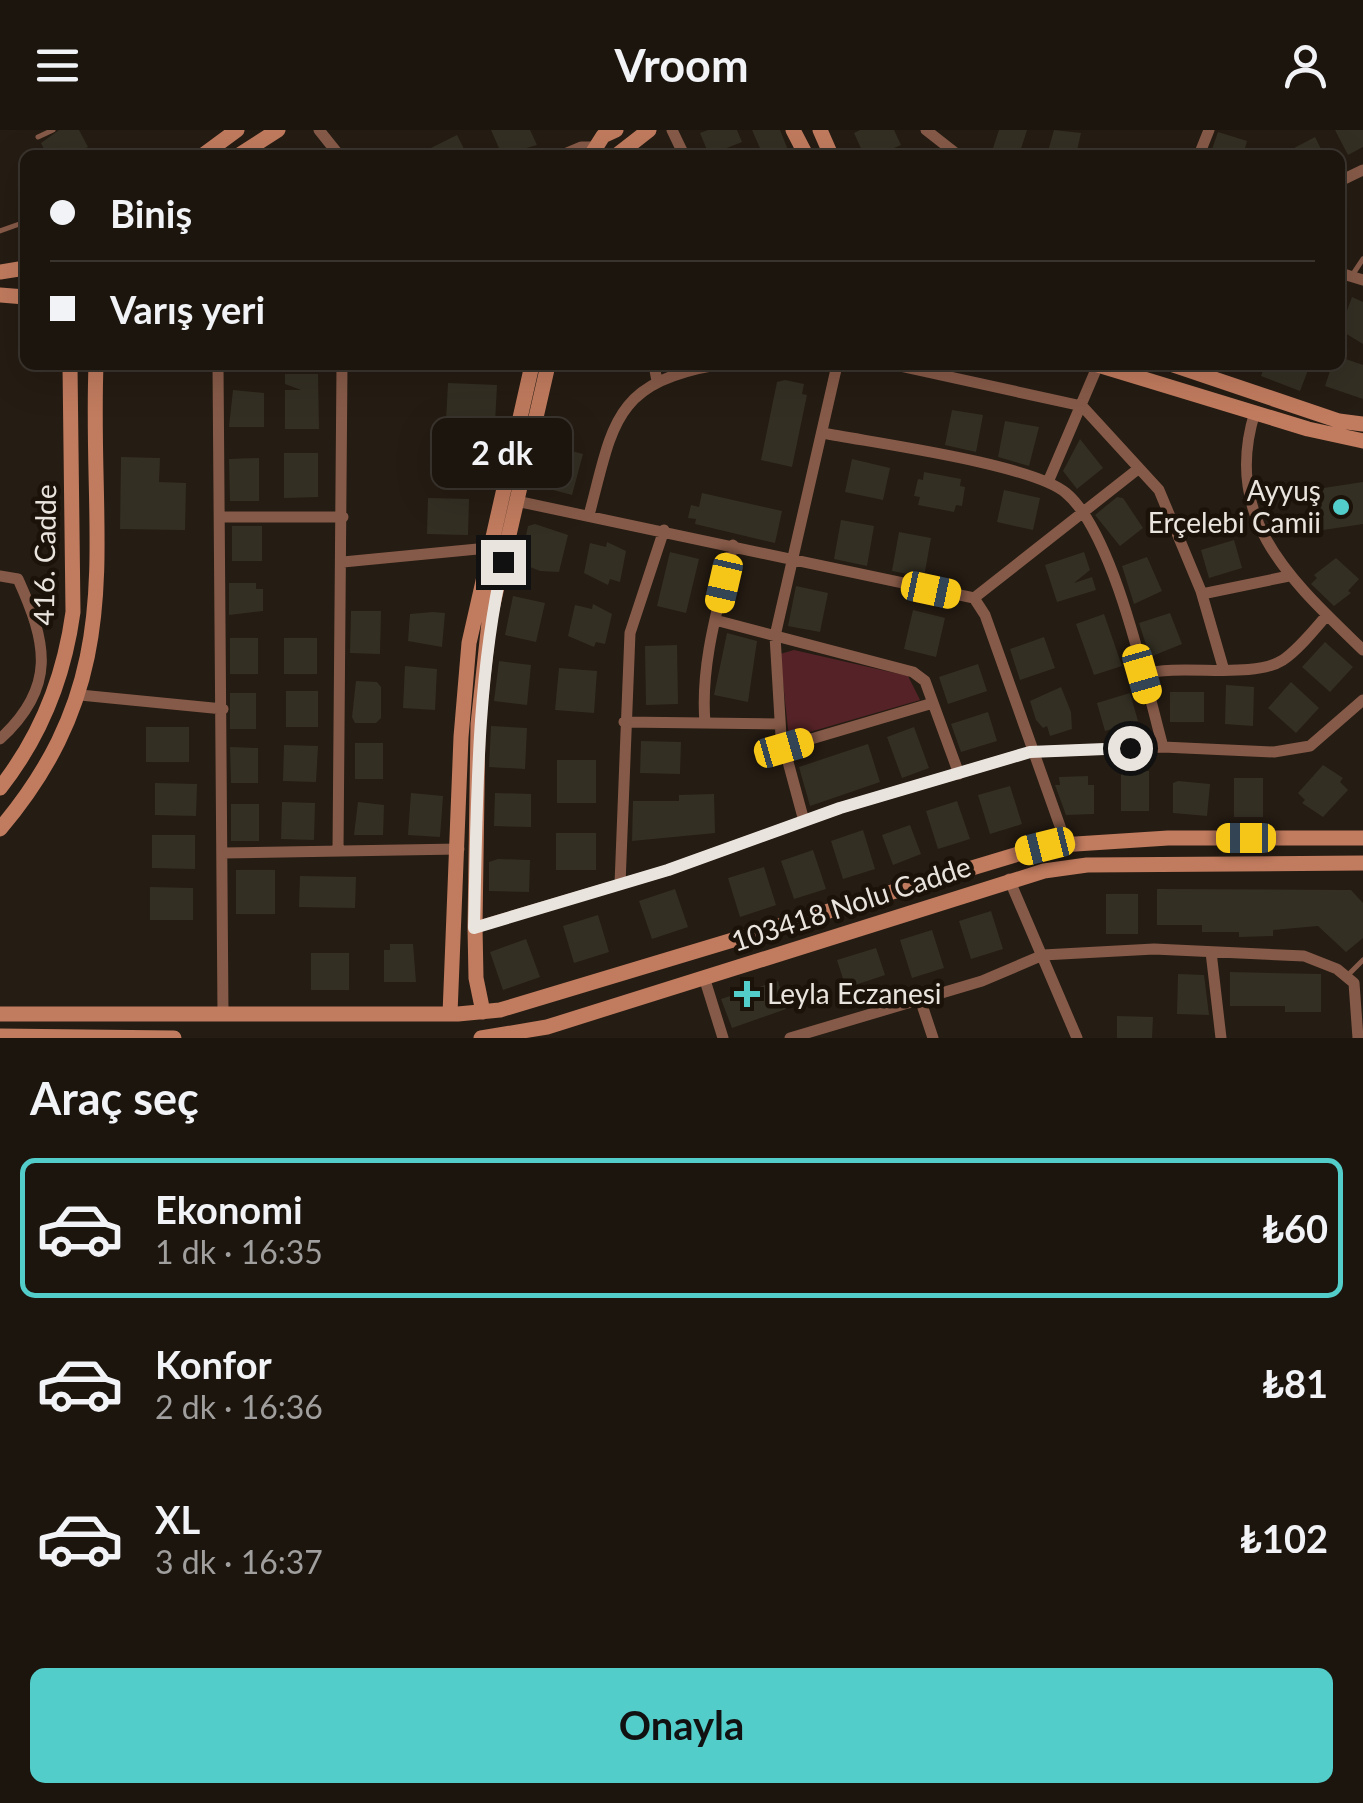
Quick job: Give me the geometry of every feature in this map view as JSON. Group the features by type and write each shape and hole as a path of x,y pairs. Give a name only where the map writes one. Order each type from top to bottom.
{"main road":[{"path":"210,150 236,130"},
{"path":"594,150 616,130"},
{"path":"623,150 649,130"},
{"path":"246,150 268,133"},
{"name":"416. Cadde","path":"0,788 42,721 68,651 73,612 70,370"},
{"path":"0,829 54,751 80,695 96,608 96,370"},
{"path":"450,1014 464,688 488,548 531,370"},
{"path":"484,1012 476,978 474,928 478,724 490,622 547,370"},
{"path":"1115,370 1363,441"},
{"path":"1188,370 1339,421 1363,424"},
{"path":"0,1014 484,1012 563,995 907,885 1066,843 1363,838"},
{"name":"103418 Nolu Cadde","path":"481,1038 547,1027 1009,879 1087,865 1363,863"},
{"path":"0,1036 174,1038"}],"street":[{"path":"319,130 334,150"},
{"path":"926,130 952,150"},
{"path":"218,370 223,1014"},
{"path":"338,851 342,370"},
{"path":"655,370 657,381"},
{"path":"589,515 621,411 657,381 698,370"},
{"path":"804,821 780,724 775,636 836,370"},
{"path":"918,370 1082,406 1159,490 1202,594 1223,667"},
{"path":"1048,482 1096,370"},
{"path":"1255,412 1247,446 1253,508 1274,557 1363,650"},
{"path":"823,433 1048,482 1068,494 1115,576 1164,747"},
{"path":"974,598 1138,469"},
{"path":"516,502 974,598 985,615 1030,752 1066,843"},
{"path":"221,517 343,517"},
{"path":"620,884 630,633 664,530"},
{"path":"705,723 703,694 732,546"},
{"path":"343,562 488,548"},
{"path":"0,576 18,579 40,628 42,665 37,693 18,722 0,739"},
{"path":"1202,594 1289,576"},
{"path":"1142,674 1166,668 1272,666 1286,658 1327,615"},
{"path":"715,620 913,672 925,681 959,774"},
{"path":"80,695 223,709"},
{"path":"474,928 1030,752 1164,747 1274,752 1310,746 1363,700"},
{"path":"784,748 933,703"},
{"path":"624,722 780,724"},
{"path":"223,853 458,850"},
{"path":"1009,879 1077,1038"},
{"path":"799,1037 982,981 1043,954 1154,949 1304,956 1348,975 1354,983 1358,1038"},
{"path":"1211,952 1221,1038"},
{"path":"704,977 723,1038"},
{"path":"920,999 933,1038"}],"lane":[{"path":"38,137 53,130"},
{"path":"1352,276 1363,260"},
{"path":"1348,975 1363,960"}],"shaded area":[{"path":"794,650 908,676 920,700 789,738 780,654"}],"building":[{"path":"59,130 79,130 88,147 44,150 41,143"},
{"path":"491,130 530,130 537,145 520,150 500,150"},
{"path":"737,130 742,142 722,150 707,150 700,133"},
{"path":"752,130 780,130 788,150 761,150"},
{"path":"894,130 901,145 890,150 862,150 854,133"},
{"path":"999,130 1027,130 1021,150 992,150"},
{"path":"1054,130 1081,133 1077,150 1048,150"},
{"path":"1335,130 1363,130 1363,147 1348,155"},
{"path":"1218,132 1247,141 1244,150 1212,150"},
{"path":"457,135 464,150 427,150"},
{"path":"1315,137 1322,150 1290,150"},
{"path":"1352,297 1363,302 1363,344 1345,333 1345,316"},
{"path":"1345,359 1363,365 1363,399 1325,386 1330,370 1345,370"},
{"path":"1263,370 1308,370 1300,391 1261,376"},
{"path":"285,374 318,374 319,429 285,429 285,390 301,390 285,384"},
{"path":"777,382 804,384 802,394 807,395 792,467 761,460"},
{"path":"448,383 497,385 495,424 446,421"},
{"path":"233,390 264,393 264,427 229,427"},
{"path":"952,410 983,415 976,452 945,445"},
{"path":"1005,421 1039,427 1029,466 998,457"},
{"path":"1080,439 1103,468 1077,489 1063,471"},
{"path":"437,444 481,445 480,480 436,479"},
{"path":"549,445 583,454 572,495 538,486"},
{"path":"284,453 318,453 318,497 284,498"},
{"path":"121,457 160,458 159,482 186,483 185,530 120,529"},
{"path":"259,458 259,501 230,501 229,459"},
{"path":"852,459 890,468 883,500 845,492"},
{"path":"924,472 961,479 960,486 965,487 962,506 956,505 954,512 918,505 920,497 914,496"},
{"name":"Ayyuş Erçelebi Camii","path":"1363,482 1363,524 1323,530 1317,489"},
{"path":"1004,490 1040,498 1033,530 997,522"},
{"path":"702,493 782,511 775,543 695,524 696,519 688,518 691,505 699,507"},
{"path":"1117,497 1123,498 1143,528 1120,546 1095,515"},
{"path":"428,498 469,499 468,535 427,534"},
{"path":"841,520 874,526 867,566 834,559"},
{"path":"535,524 568,535 559,572 540,571 520,563 528,526"},
{"path":"232,526 262,526 262,561 232,561"},
{"path":"899,532 931,538 924,577 892,571"},
{"path":"1234,540 1242,568 1209,578 1201,550"},
{"path":"607,542 626,551 620,582 610,579 608,585 584,573 590,543 606,547"},
{"path":"670,552 699,559 686,613 657,606"},
{"path":"1084,552 1090,570 1074,583 1092,577 1096,590 1057,602 1045,565"},
{"path":"1147,557 1162,591 1134,604 1122,566"},
{"path":"1336,558 1359,579 1348,591 1351,593 1334,606 1311,584 1317,578 1314,575"},
{"path":"229,583 256,583 256,589 263,589 263,611 229,615"},
{"path":"796,586 828,593 820,632 788,626"},
{"path":"513,596 545,603 536,642 505,635"},
{"path":"593,604 612,614 605,644 596,642 594,647 568,636 575,605 592,609"},
{"path":"913,610 945,618 936,657 904,649"},
{"path":"351,611 381,611 380,654 350,653"},
{"path":"445,613 442,647 408,641 410,614"},
{"path":"1170,613 1182,644 1150,657 1139,623"},
{"path":"1104,614 1122,666 1094,675 1076,624"},
{"path":"727,633 757,641 748,702 714,695"},
{"path":"1044,637 1055,668 1020,680 1010,649"},
{"path":"230,638 258,638 258,674 230,674"},
{"path":"284,638 317,638 317,674 284,674"},
{"path":"1325,642 1353,667 1330,692 1302,667"},
{"path":"677,645 678,704 646,705 645,646"},
{"path":"499,661 531,665 527,705 494,701"},
{"path":"978,664 987,691 948,704 939,677"},
{"path":"405,666 437,669 435,710 403,708"},
{"path":"559,668 597,671 594,713 555,710"},
{"path":"356,681 377,682 381,687 381,718 376,723 355,723 352,717"},
{"path":"1291,682 1319,708 1296,733 1268,708"},
{"path":"1226,685 1254,687 1253,726 1225,724"},
{"path":"1061,687 1071,712 1072,729 1050,736 1047,726 1043,728 1036,720 1030,701"},
{"path":"286,691 318,691 318,727 286,727"},
{"path":"1170,692 1204,692 1204,722 1170,722"},
{"path":"230,693 256,693 256,729 230,729"},
{"path":"1130,693 1138,721 1105,731 1097,703"},
{"path":"988,712 997,741 961,752 951,724"},
{"path":"491,726 527,728 525,769 489,767"},
{"path":"146,727 189,727 189,762 146,762"},
{"path":"914,727 929,768 902,778 887,737"},
{"path":"641,741 681,742 680,774 640,773"},
{"path":"355,743 383,743 383,779 355,779"},
{"path":"868,744 880,782 810,806 799,767"},
{"path":"284,745 318,746 316,782 283,781"},
{"path":"230,747 258,748 258,783 231,783"},
{"path":"557,760 596,760 596,803 557,803"},
{"path":"1323,765 1343,778 1340,782 1348,790 1323,817 1302,803 1305,800 1298,793"},
{"path":"1121,771 1149,771 1149,811 1121,811"},
{"path":"1088,776 1088,785 1094,785 1094,814 1066,815 1055,785 1060,785 1059,777"},
{"path":"1234,778 1263,778 1263,817 1234,817"},
{"path":"155,783 197,784 196,816 155,815"},
{"path":"1173,783 1210,784 1207,816 1173,813"},
{"path":"1010,786 1022,824 990,834 978,795"},
{"path":"411,793 443,796 440,837 408,835"},
{"path":"495,793 531,794 531,827 494,826"},
{"path":"714,794 715,833 632,841 633,801 679,801 679,795"},
{"path":"957,801 970,839 938,849 926,811"},
{"path":"282,802 315,803 314,840 281,839"},
{"path":"358,802 384,805 383,835 354,835"},
{"path":"231,804 259,804 259,841 231,841"},
{"path":"910,825 921,854 893,865 882,835"},
{"path":"863,830 875,869 843,879 831,841"},
{"path":"556,833 596,833 596,870 556,870"},
{"path":"152,835 195,835 195,869 152,868"},
{"path":"813,850 826,889 794,899 781,861"},
{"path":"530,860 529,892 489,891 489,862"},
{"path":"764,867 776,905 740,917 728,878"},
{"path":"236,870 275,870 275,914 236,914"},
{"path":"300,876 356,877 355,908 299,907"},
{"path":"150,887 193,888 193,920 150,920"},
{"path":"675,889 688,927 652,939 639,901"},
{"path":"1157,889 1351,890 1363,903 1363,938 1346,952 1318,926 1273,930 1273,936 1239,937 1239,932 1202,932 1202,925 1157,925"},
{"path":"1106,894 1138,894 1138,934 1106,934"},
{"path":"991,911 1003,949 971,959 959,921"},
{"path":"598,915 609,952 574,963 563,926"},
{"path":"932,930 944,968 912,978 900,940"},
{"path":"526,939 540,977 503,990 490,952"},
{"path":"390,944 413,944 416,982 384,982 384,950 390,950"},
{"path":"876,948 885,975 846,988 837,960"},
{"path":"311,953 349,953 349,990 311,990"},
{"path":"1230,972 1321,974 1321,1012 1285,1012 1285,1006 1230,1006"},
{"path":"1178,974 1204,975 1209,1015 1177,1014"},
{"path":"778,981 786,1009 732,1028 721,999"},
{"path":"1117,1016 1153,1017 1152,1038 1117,1038"}],"place":[{"name":"Ayyuş Erçelebi Camii","path":"1341,507"},
{"name":"Leyla Eczanesi","path":"747,994"}],"route":[{"path":"503,562 490,622 478,724 474,928 668,870 840,808 1030,752 1130,748"}]}
